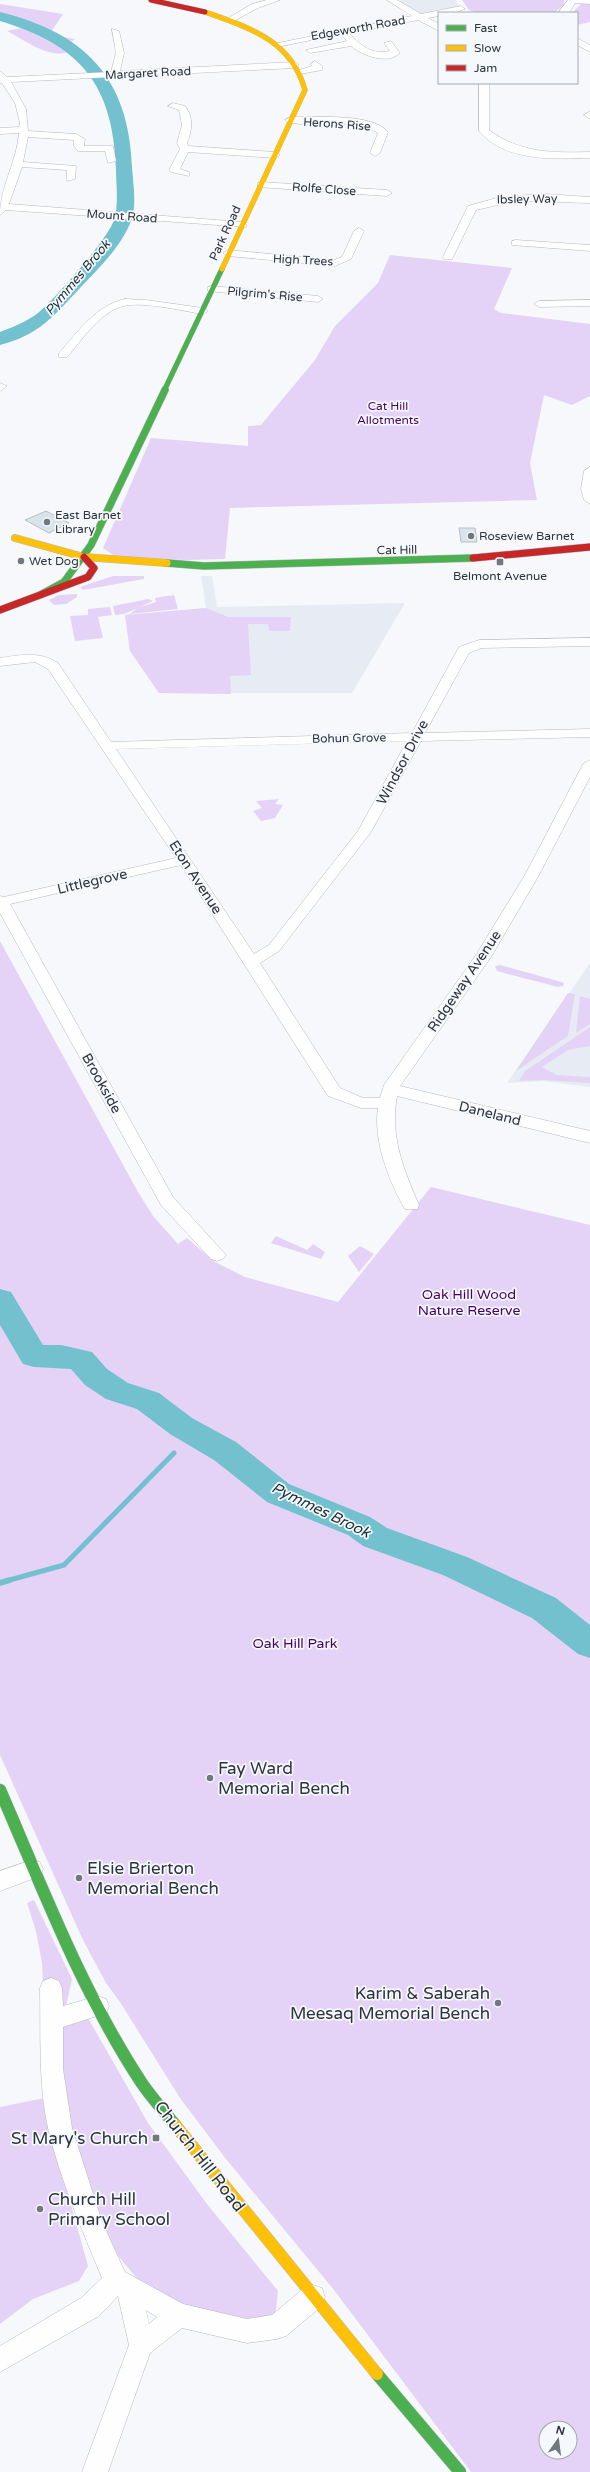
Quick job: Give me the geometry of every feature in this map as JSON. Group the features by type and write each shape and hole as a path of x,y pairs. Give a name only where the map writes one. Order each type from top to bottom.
{"street":[{"name":"Park Road","path":"84,557 203,312 228,253 305,90 298,68 277,44 229,20 194,8 151,0"},
{"path":"229,20 255,6 276,0"},
{"path":"391,0 423,16 438,27"},
{"path":"456,0 465,11"},
{"path":"564,12 572,0 590,1"},
{"name":"Edgeworth Road","path":"452,12 465,11"},
{"name":"Edgeworth Road","path":"277,44 343,30 438,13"},
{"path":"343,30 353,43 372,55 381,56 396,53 388,43"},
{"path":"114,74 120,53 115,31"},
{"path":"578,41 590,49"},
{"path":"310,50 353,43"},
{"name":"Margaret Road","path":"2,78 319,68 315,64"},
{"path":"2,78 23,115 23,132 17,164 2,209"},
{"path":"484,84 484,131 499,144 518,151 547,156 590,155"},
{"path":"173,106 182,108 187,114 187,131 182,143 185,149"},
{"name":"Herons Rise","path":"290,120 362,123 376,126 384,132 375,153"},
{"path":"0,131 76,137 80,139 81,149 110,148 111,161"},
{"path":"185,149 275,155"},
{"path":"185,149 174,170 186,174"},
{"path":"17,164 73,168 70,179"},
{"name":"Rolfe Close","path":"261,185 387,194"},
{"name":"Ibsley Way","path":"448,257 472,208 488,201 502,197 590,200"},
{"name":"Mount Road","path":"2,209 242,225"},
{"name":"High Trees","path":"228,253 335,263 346,259 359,231"},
{"path":"516,244 590,248"},
{"name":"Pilgrim's Rise","path":"212,289 318,299"},
{"path":"63,355 95,320 117,304 138,303 203,312"},
{"path":"539,304 590,303"},
{"path":"590,471 587,489 590,500"},
{"path":"5,533 35,550 78,565 97,569"},
{"name":"Cat Hill","path":"15,538 84,557 204,566"},
{"name":"Cat Hill","path":"120,570 163,570 204,566 436,561 590,548"},
{"path":"40,595 64,582 84,557 97,569"},
{"path":"0,610 82,580 97,569"},
{"name":"Windsor Drive","path":"250,962 265,956 274,948 364,832 460,656 470,646 479,644 590,642"},
{"name":"Eton Avenue","path":"0,662 36,658 50,662 184,860 334,1092 360,1103 388,1096"},
{"name":"Bohun Grove","path":"108,746 127,744 590,733"},
{"name":"Ridgeway Avenue","path":"388,1096 483,957 532,875 590,764"},
{"name":"Littlegrove","path":"0,902 184,860"},
{"name":"Brookside","path":"0,902 168,1201 217,1255"},
{"path":"388,1096 387,1132 393,1164 411,1205"},
{"name":"Daneland","path":"388,1096 590,1137"},
{"name":"Church Hill Road","path":"0,1790 32,1869 98,2006 142,2083 313,2297 460,2472"},
{"path":"0,1881 32,1869"},
{"path":"51,1988 52,2069 60,2128 91,2224 122,2286 140,2345"},
{"path":"52,2020 98,2006"},
{"path":"122,2286 179,2315 247,2331 277,2327 313,2297"},
{"path":"0,2360 90,2307 122,2286"},
{"path":"95,2472 140,2345 179,2315"}],"shaded area":[{"path":"402,0 456,0 461,9 438,12 438,14 423,17 394,2"},
{"path":"201,576 212,576 217,607 405,603 352,693 159,693 130,651 125,615 206,608"},
{"path":"590,963 590,1087 543,1081 507,1083"}],"green space":[{"path":"462,0 564,0 564,5 555,12 474,12 469,10"},
{"path":"583,2 590,3 590,22 578,25 578,12 573,12"},
{"path":"0,4 63,14 51,32 52,35 75,39 66,46 73,50 65,53 48,52 7,31 26,27 0,19"},
{"name":"Cat Hill Allotments","path":"390,255 512,268 494,309 501,313 590,324 590,396 572,405 544,395 530,463 537,500 230,508 225,559 185,560 116,557 103,548 151,438 248,446 248,426 261,425 315,360 335,326 378,283"},
{"path":"113,576 144,576 144,579 83,590 80,587"},
{"path":"77,594 77,597 66,604 54,605 49,600 59,595"},
{"path":"174,595 178,609 130,614 137,608 156,602 155,598"},
{"path":"148,599 153,601 124,614 115,615 113,606"},
{"path":"110,607 112,615 98,617 103,638 75,641 70,616 88,615 88,609"},
{"path":"206,608 228,617 291,617 290,631 269,631 268,624 248,624 251,675 230,676 231,694 159,693 130,651 125,615"},
{"path":"279,799 275,804 283,805 275,818 261,821 253,811 262,808 256,801"},
{"name":"Oak Hill Park","path":"0,941 138,1192 153,1216 178,1244 187,1238 215,1262 245,1277 338,1302 431,1187 590,1225 590,2472 471,2472 334,2290 226,2159 180,2098 120,2002 106,1983 83,1940 0,1755"},
{"path":"500,965 564,983 563,986 558,987 497,971 495,966"},
{"path":"568,993 575,994 568,1036 516,1071"},
{"path":"580,996 590,999 590,1024 576,1033"},
{"path":"590,1027 590,1046 568,1050 542,1067 557,1075 590,1077 590,1083 543,1080 519,1081 525,1071"},
{"path":"276,1236 307,1250 313,1244 325,1252 321,1259 271,1243"},
{"path":"360,1246 374,1254 359,1272 348,1256"},
{"path":"34,1900 72,1979 66,2006 59,2010 43,1985 42,1963 36,1931 27,1903"},
{"path":"88,2018 148,2123 207,2204 278,2291 275,2317 260,2323 174,2302 140,2282 114,2251 97,2215 63,2099 59,2026"},
{"name":"Church Hill Primary School","path":"49,2097 49,2126 88,2266 79,2281 33,2299 0,2324 0,2107"}],"building":[{"name":"East Barnet Library","path":"46,511 69,523 49,533 25,520"},
{"name":"Roseview Barnet","path":"459,528 475,528 477,542 461,542"}],"waterway":[{"name":"Pymmes Brook","path":"0,16 30,25 55,37 77,52 95,70 108,92 118,117 123,145 124,200 122,222 110,242 87,271 44,317 26,328 0,339"},
{"name":"Pymmes Brook","path":"0,1300 34,1356 61,1356 81,1360 96,1377 117,1391 148,1401 181,1426 225,1451 278,1493 359,1526 375,1537 455,1566 544,1608 590,1644"},
{"path":"6,1581 64,1565 174,1453"},
{"path":"0,1583 10,1580"}],"traffic: fast":[{"path":"40,595 64,582 91,545 222,269"},
{"path":"167,563 204,566 473,558"},
{"path":"0,1790 48,1902 82,1976 120,2047 141,2082 175,2125"},
{"path":"377,2374 460,2472"}],"traffic: slow":[{"path":"205,12 244,27 272,42 284,51 300,72 305,90 222,269"},
{"path":"15,538 84,557 167,563"},
{"path":"175,2125 377,2374"}],"traffic: jam":[{"path":"151,0 205,12"},
{"path":"473,558 590,547"},
{"path":"0,610 88,577 94,568 84,557"}],"place":[{"name":"East Barnet Library","path":"47,522"},
{"name":"Roseview Barnet","path":"471,536"},
{"name":"Wet Dog","path":"21,561"},
{"name":"Belmont Avenue","path":"500,562"},
{"name":"Fay Ward Memorial Bench","path":"210,1778"},
{"name":"Elsie Brierton Memorial Bench","path":"79,1878"},
{"name":"Karim & Saberah Meesaq Memorial Bench","path":"498,2003"},
{"name":"St Mary's Church","path":"156,2138"},
{"name":"Church Hill Primary School","path":"40,2209"}],"park label":[{"name":"Oak Hill Wood Nature Reserve","path":"469,1302"}]}
